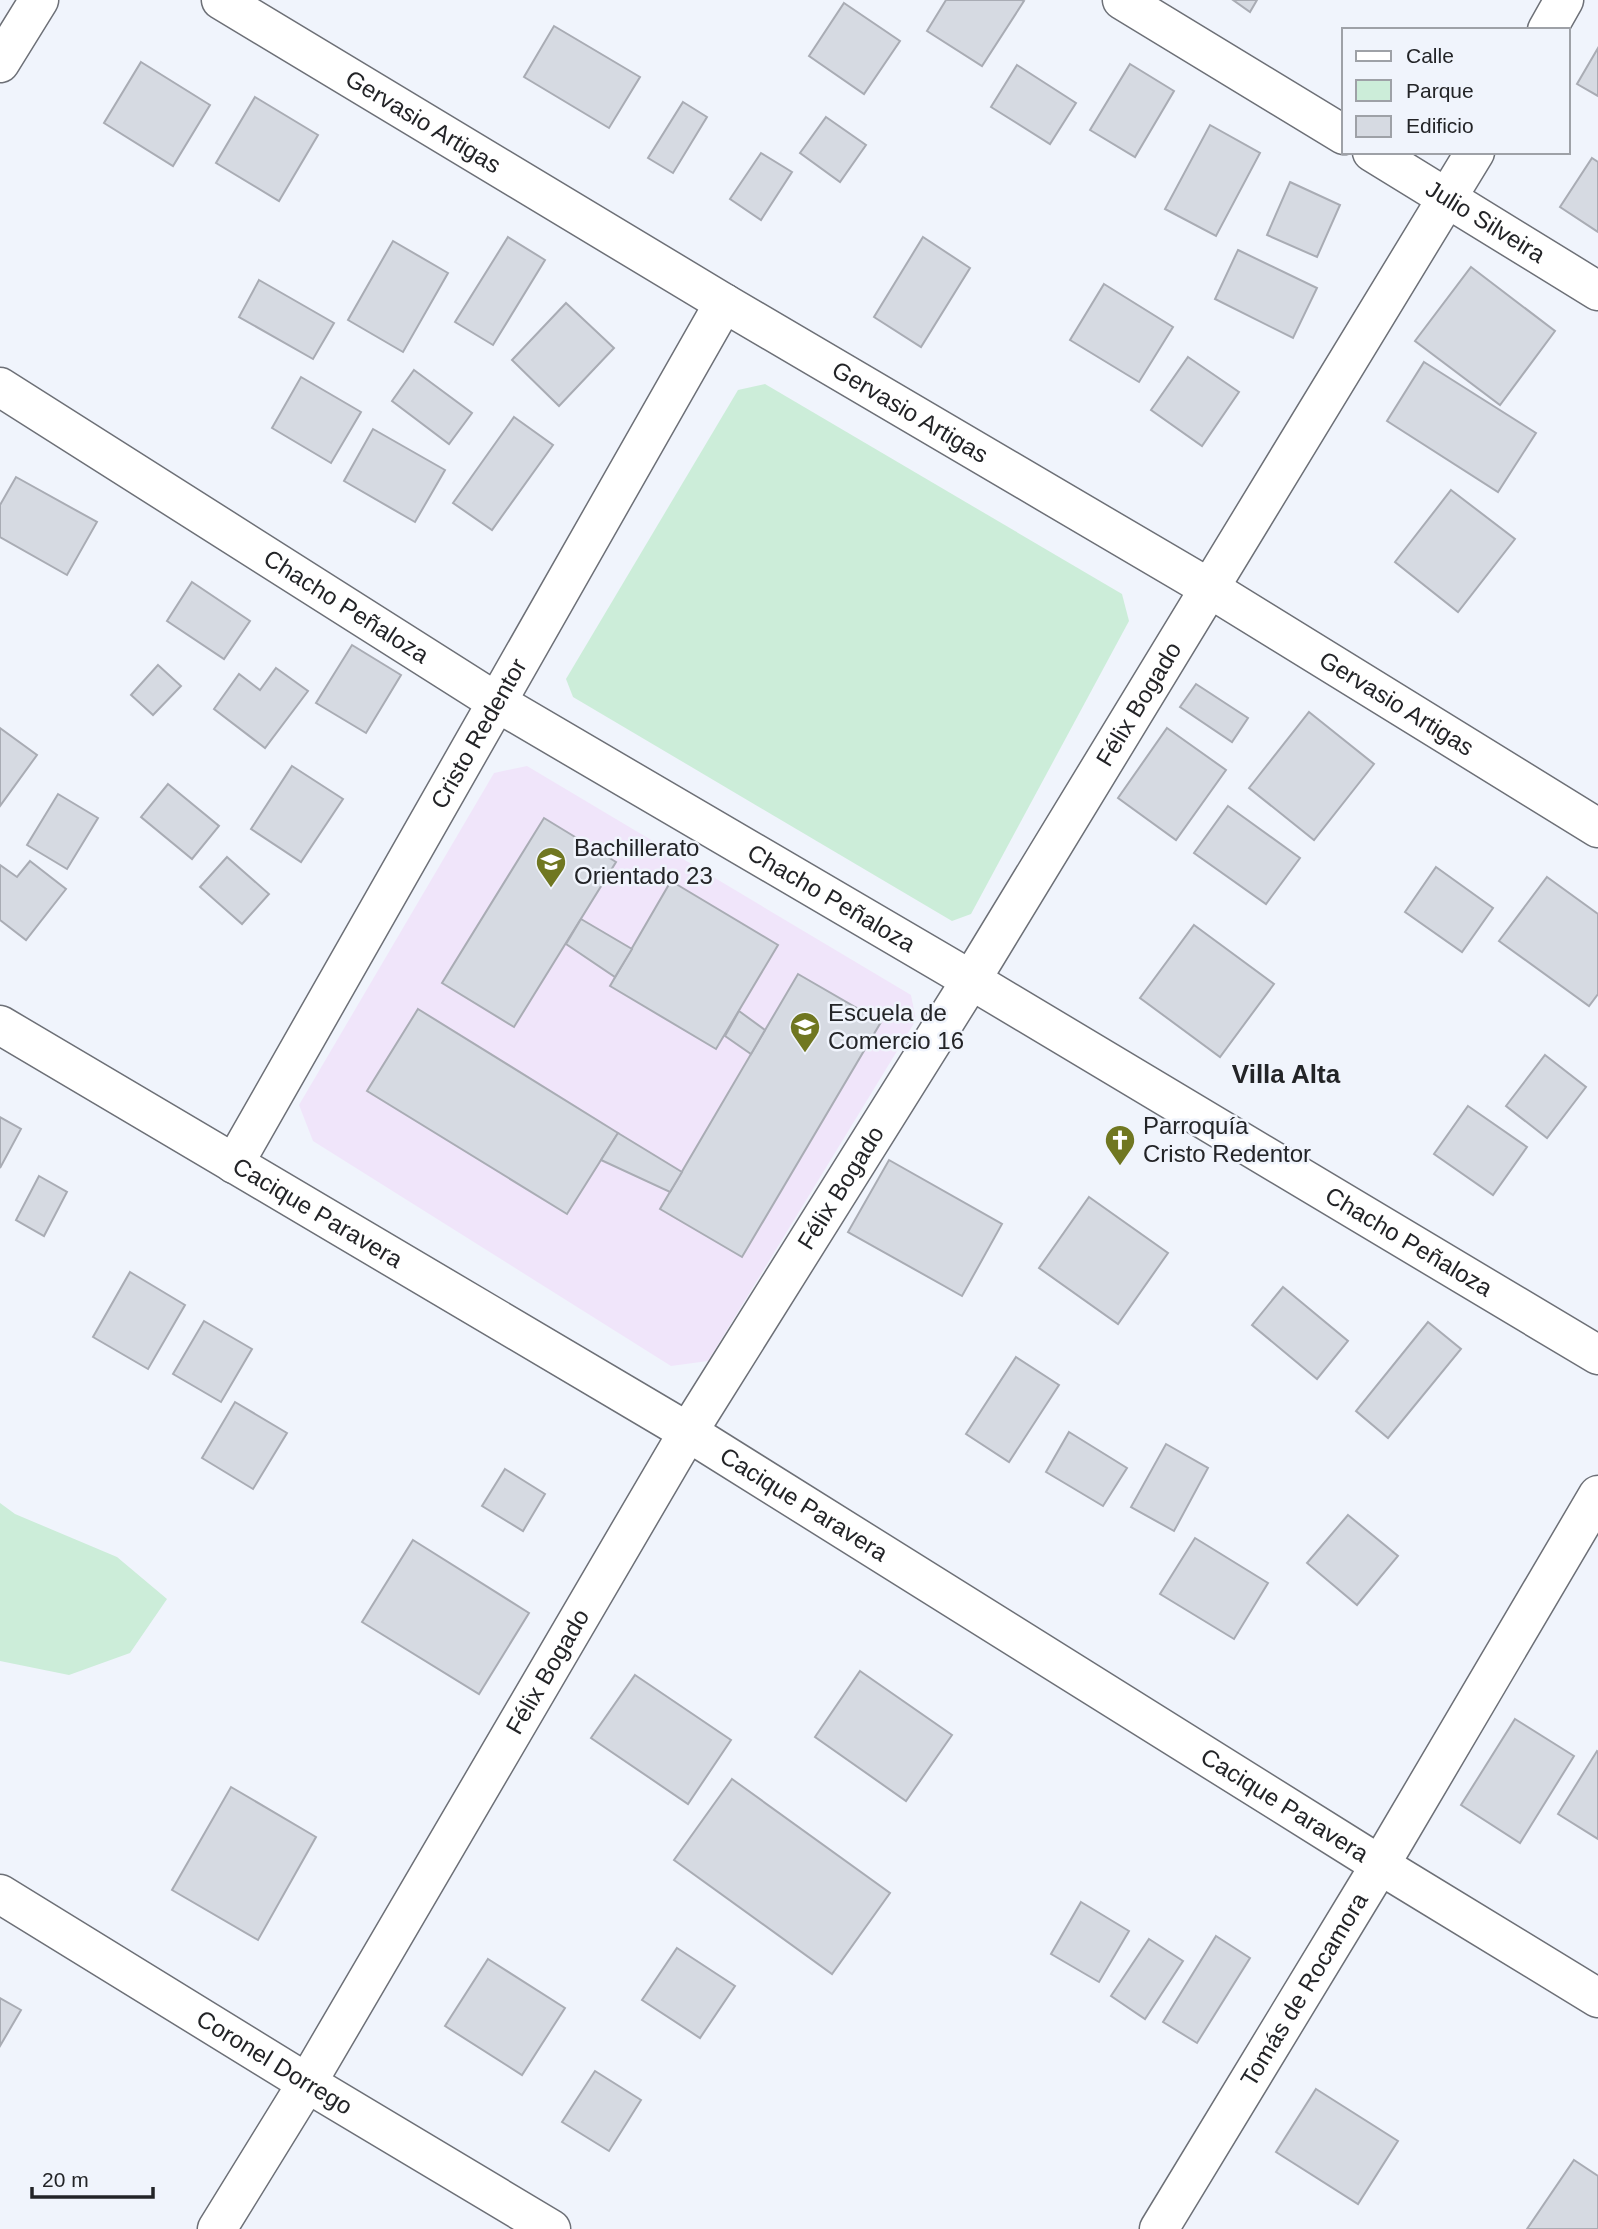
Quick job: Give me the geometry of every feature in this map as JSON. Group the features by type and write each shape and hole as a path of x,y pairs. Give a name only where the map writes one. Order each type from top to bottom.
{"street":[{"path":"0,63 39,0"},
{"name":"Gervasio Artigas","path":"221,0 724,303 1209,588 1598,828"},
{"path":"1122,0 1342,134"},
{"path":"1548,28 1564,0"},
{"name":"Julio Silveira","path":"1375,154 1598,290"},
{"name":"Félix Bogado","path":"217,2229 307,2083 688,1432 971,980 1474,154"},
{"name":"Cristo Redentor","path":"234,1164 724,303"},
{"name":"Chacho Peñaloza","path":"0,387 498,703 971,980 1598,1355"},
{"name":"Cacique Paravera","path":"0,1025 688,1432 1380,1865 1598,1998"},
{"name":"Tomás de Rocamora","path":"1159,2229 1380,1865 1598,1495"},
{"name":"Coronel Dorrego","path":"0,1894 551,2229"}],"shaded area":[{"path":"527,766 911,995 916,1020 708,1361 671,1366 313,1141 299,1105 494,773"}],"green space":[{"path":"765,384 1122,594 1129,621 971,914 952,921 573,697 566,679 738,390"},
{"path":"0,1503 15,1514 117,1557 167,1599 130,1653 69,1675 0,1661"}],"building":[{"path":"946,0 1024,1 982,66 927,31"},
{"path":"1233,0 1257,0 1250,12"},
{"path":"844,3 900,41 864,94 809,56"},
{"path":"554,26 640,77 609,128 524,77"},
{"path":"1598,48 1598,96 1577,84"},
{"path":"141,62 210,105 173,166 104,123"},
{"path":"1130,64 1174,91 1135,157 1090,130"},
{"path":"1017,65 1076,103 1050,144 991,107"},
{"path":"255,97 318,135 279,201 216,163"},
{"path":"683,102 707,117 673,173 648,158"},
{"path":"826,117 866,145 840,182 800,153"},
{"path":"1210,125 1260,153 1216,236 1165,209"},
{"path":"761,153 792,172 761,220 730,199"},
{"path":"1592,158 1598,162 1598,232 1560,207"},
{"path":"1290,182 1340,205 1317,257 1267,235"},
{"path":"508,237 545,260 493,345 455,322"},
{"path":"923,237 970,268 921,347 874,317"},
{"path":"393,241 448,273 403,352 348,320"},
{"path":"1238,250 1317,288 1293,338 1215,299"},
{"path":"1471,267 1555,331 1500,405 1415,341"},
{"path":"259,280 334,323 313,359 239,317"},
{"path":"1104,284 1173,327 1139,382 1070,340"},
{"path":"566,303 614,348 559,406 512,360"},
{"path":"1188,357 1239,392 1202,446 1151,410"},
{"path":"1424,362 1536,433 1498,492 1387,421"},
{"path":"414,370 472,413 449,444 392,401"},
{"path":"301,377 361,412 331,463 272,428"},
{"path":"514,417 553,445 492,530 453,503"},
{"path":"373,429 445,470 415,522 344,481"},
{"path":"16,477 97,522 67,575 0,537 0,505"},
{"path":"1451,490 1515,539 1458,612 1395,562"},
{"path":"192,582 250,621 224,659 167,621"},
{"path":"352,645 401,675 366,733 316,703"},
{"path":"158,665 181,686 153,715 131,695"},
{"path":"276,668 308,691 265,748 214,709 239,674 260,690"},
{"path":"1196,684 1248,718 1232,742 1180,707"},
{"path":"1309,712 1374,764 1314,840 1249,788"},
{"path":"0,728 37,755 0,806"},
{"path":"1167,728 1226,770 1176,840 1118,798"},
{"path":"292,766 343,799 301,862 251,829"},
{"path":"168,784 219,826 192,859 141,817"},
{"path":"58,794 98,818 67,869 27,845"},
{"path":"1228,806 1300,858 1266,904 1194,853"},
{"path":"544,818 616,862 514,1027 442,983"},
{"path":"227,857 269,894 242,924 200,887"},
{"path":"30,861 66,889 26,940 0,920 0,865 17,877"},
{"path":"1436,867 1493,908 1462,952 1405,912"},
{"path":"1547,877 1598,914 1598,994 1589,1006 1499,941"},
{"path":"671,881 778,945 716,1049 610,986"},
{"path":"581,919 632,949 615,977 566,944"},
{"path":"1194,925 1274,984 1220,1057 1140,998"},
{"path":"798,974 881,1022 742,1257 660,1209"},
{"path":"418,1009 618,1133 567,1214 367,1091"},
{"path":"739,1011 765,1030 751,1054 725,1036"},
{"path":"1545,1055 1586,1087 1547,1138 1506,1106"},
{"path":"1468,1106 1527,1147 1493,1195 1434,1154"},
{"path":"0,1117 21,1129 0,1168"},
{"path":"618,1133 682,1172 670,1192 601,1160"},
{"path":"889,1160 1002,1224 962,1296 848,1232"},
{"path":"39,1176 67,1192 44,1236 16,1220"},
{"path":"1089,1197 1168,1253 1118,1324 1039,1268"},
{"path":"130,1272 185,1305 148,1369 93,1337"},
{"path":"1283,1287 1348,1341 1317,1379 1252,1325"},
{"path":"204,1321 252,1349 221,1402 173,1374"},
{"path":"1428,1322 1461,1349 1388,1438 1356,1411"},
{"path":"1016,1357 1059,1385 1009,1462 966,1434"},
{"path":"235,1402 287,1433 253,1489 202,1458"},
{"path":"1069,1432 1127,1468 1103,1506 1046,1472"},
{"path":"1166,1444 1208,1468 1174,1531 1131,1507"},
{"path":"505,1469 545,1494 523,1531 482,1506"},
{"path":"1348,1515 1398,1556 1357,1605 1307,1563"},
{"path":"1195,1538 1268,1583 1234,1639 1160,1594"},
{"path":"413,1540 529,1613 479,1694 362,1622"},
{"path":"860,1671 952,1735 906,1801 815,1737"},
{"path":"635,1675 731,1740 688,1804 591,1738"},
{"path":"1515,1719 1574,1756 1520,1843 1461,1805"},
{"path":"1598,1752 1598,1839 1558,1814"},
{"path":"732,1779 890,1893 832,1974 674,1860"},
{"path":"231,1787 316,1837 258,1940 172,1890"},
{"path":"1081,1902 1129,1931 1099,1982 1051,1954"},
{"path":"1216,1936 1250,1958 1197,2043 1163,2022"},
{"path":"1149,1939 1183,1961 1145,2019 1111,1996"},
{"path":"677,1948 735,1986 700,2038 642,2000"},
{"path":"488,1959 565,2008 522,2075 445,2026"},
{"path":"0,1998 21,2010 0,2046"},
{"path":"595,2071 641,2100 609,2151 562,2122"},
{"path":"1316,2089 1398,2141 1358,2204 1276,2152"},
{"path":"1574,2160 1598,2176 1598,2229 1527,2229"}],"place":[{"name":"Bachillerato Orientado 23","path":"551,889"},
{"name":"Escuela de Comercio 16","path":"805,1054"},
{"name":"Parroquía Cristo Redentor","path":"1120,1167"}],"district":[{"name":"Villa Alta","path":"1286,1074"}]}
